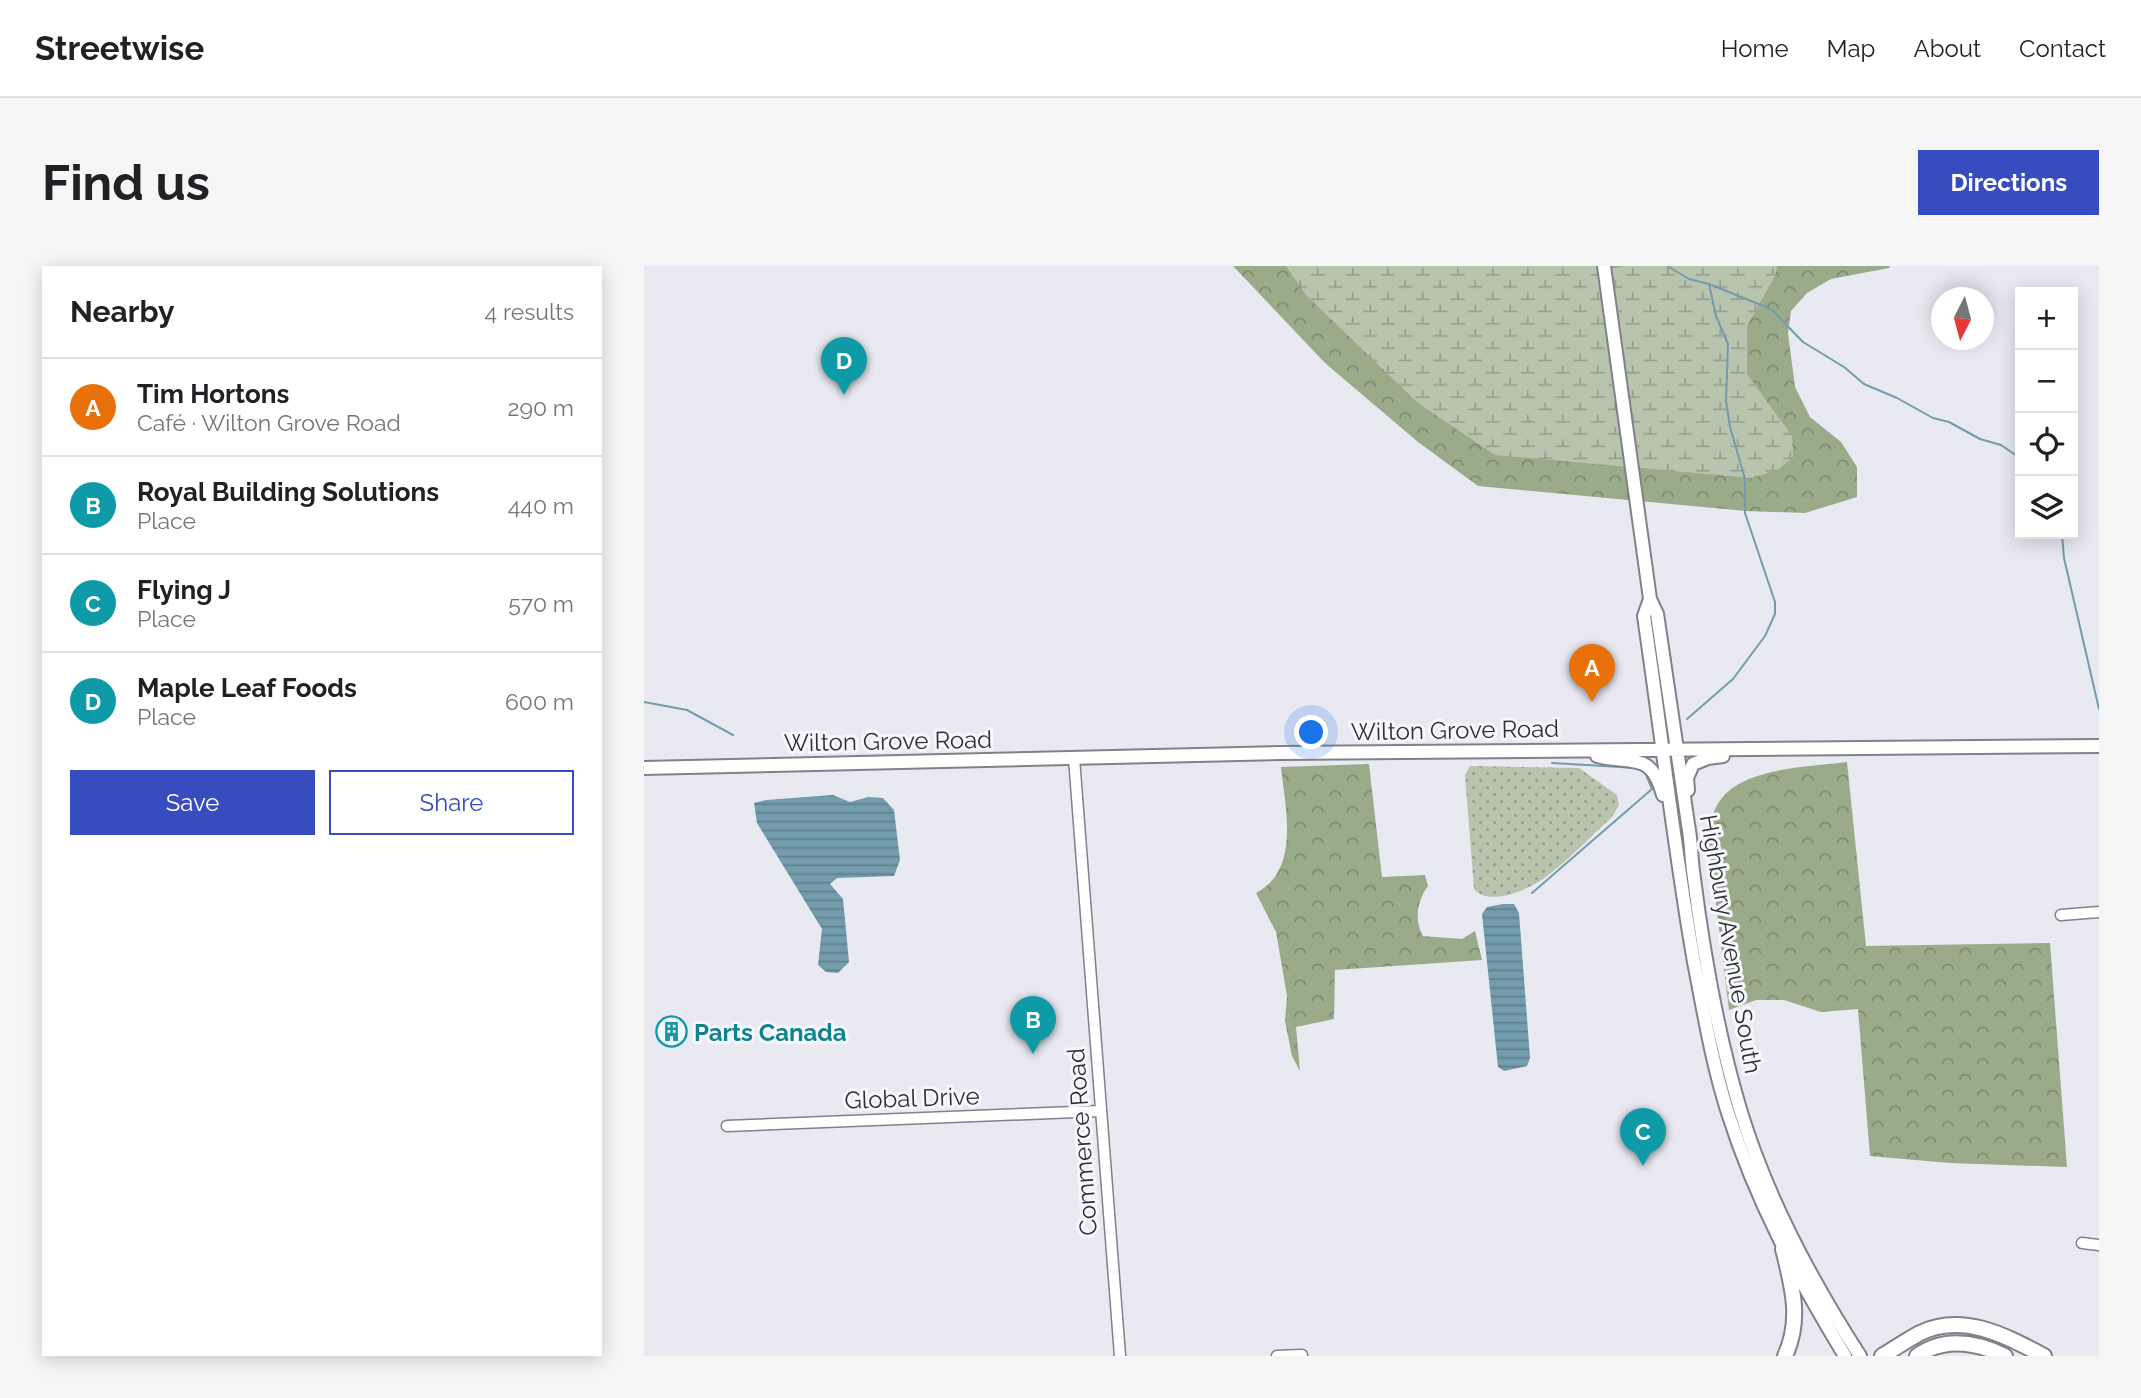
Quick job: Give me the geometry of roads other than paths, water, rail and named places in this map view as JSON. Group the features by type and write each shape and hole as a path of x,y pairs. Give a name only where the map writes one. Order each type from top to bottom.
{"highway":[{"path":"1783,1249 1796,1311 1785,1356"},
{"path":"1882,1356 1921,1332 1955,1324 2003,1334 2044,1356"},
{"path":"1917,1356 1942,1343 1973,1344 2005,1356"}],"main road":[{"name":"Highbury Avenue South","path":"1604,266 1650,599 1657,614 1670,749 1673,828 1704,1019 1716,1072 1740,1147 1783,1249 1845,1356"},
{"name":"Wilton Grove Road","path":"644,768 1588,750 2099,746"},
{"name":"Highbury Avenue South","path":"1670,749 1689,826 1692,869 1713,994 1740,1110 1794,1244 1821,1295 1860,1356"},
{"path":"1689,826 1687,778 1693,764 1708,758 1801,749"},
{"path":"1588,750 1604,758 1634,759 1651,769 1657,777 1673,828"}],"street":[{"name":"Commerce Road","path":"1074,758 1120,1356"},
{"path":"2061,915 2099,912"},
{"name":"Global Drive","path":"727,1126 1100,1111"},
{"path":"2082,1243 2099,1245"},
{"path":"1277,1356 1303,1355"}],"water":[{"path":"833,795 850,802 868,797 883,798 894,810 900,860 894,876 837,878 830,884 843,899 849,962 838,973 826,972 818,965 822,929 757,823 754,803"},
{"path":"1514,904 1519,913 1530,1058 1527,1066 1504,1071 1498,1067 1482,914 1487,907"}],"waterway":[{"path":"1667,266 1689,279 1709,284 1771,309 1803,342 1844,367 1864,384 1980,439 2001,445 2015,455"},
{"path":"1687,719 1733,679 1765,636 1775,614 1775,602 1745,513 1745,479 1730,427 1726,401 1728,344 1716,316 1709,284"},
{"path":"2062,539 2064,558 2099,709"},
{"path":"644,702 687,710 733,735"},
{"path":"1552,763 1637,768"},
{"path":"1532,893 1652,789 1645,772"}],"place":[{"name":"Maple Leaf Foods","path":"844,395"},
{"name":"Tim Hortons","path":"1592,702"},
{"name":"Parts Canada","path":"671,1032"},
{"name":"Royal Building Solutions","path":"1033,1054"},
{"name":"Flying J","path":"1643,1166"}]}
